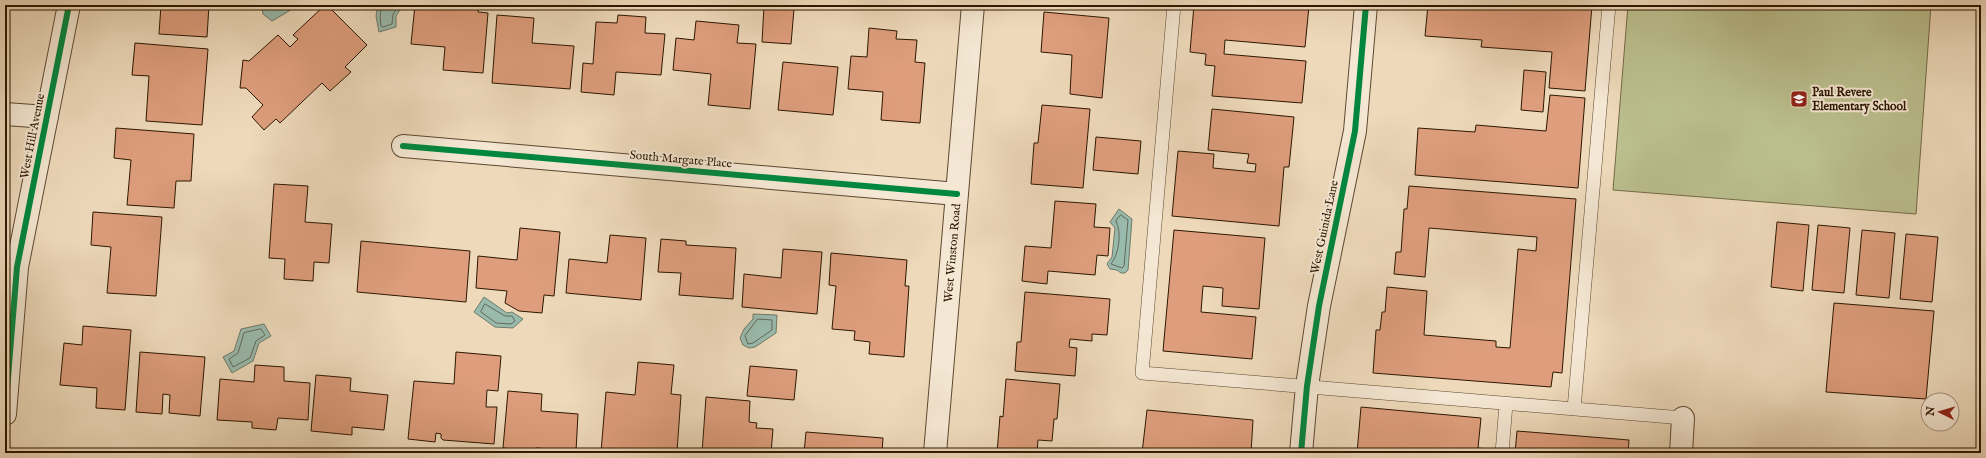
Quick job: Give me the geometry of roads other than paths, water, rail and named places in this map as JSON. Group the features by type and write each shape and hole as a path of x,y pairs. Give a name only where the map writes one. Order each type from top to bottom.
{"street":[{"name":"West Hill Avenue","path":"5,414 17,267 70,5"},
{"name":"West Winston Road","path":"935,453 973,5"},
{"name":"West Guinida Lane","path":"1301,453 1307,386 1319,306 1355,131 1366,5"},
{"path":"5,114 47,117"},
{"name":"South Margate Place","path":"404,146 957,194"},
{"path":"1681,453 1683,418"}],"lane":[{"path":"1174,5 1142,372 1683,418"},
{"path":"1574,409 1609,5"},
{"path":"1502,453 1506,404"}],"water":[{"path":"264,5 303,5 302,10 294,8 272,21 263,14 262,7"},
{"path":"378,5 403,5 396,16 396,27 379,32 376,16"},
{"path":"1119,209 1132,219 1128,270 1125,273 1110,269 1107,264 1112,257 1115,228 1110,222"},
{"path":"484,297 507,313 512,312 523,319 513,328 495,327 474,312"},
{"path":"753,314 777,315 776,333 755,347 749,348 743,345 740,338 744,329 753,319"},
{"path":"264,324 271,336 259,343 253,361 232,373 223,357 234,351 241,329"}],"place":[{"name":"Paul Revere Elementary School","path":"1799,99"}]}
